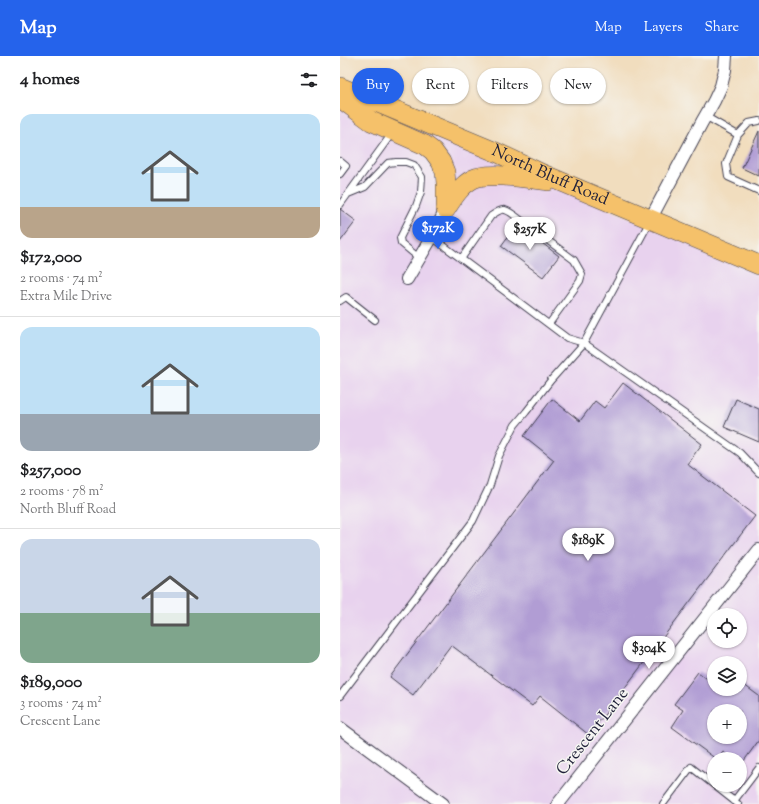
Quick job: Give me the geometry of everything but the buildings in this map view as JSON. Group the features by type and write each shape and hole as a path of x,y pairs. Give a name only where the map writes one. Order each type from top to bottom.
{"main road":[{"name":"North Bluff Road","path":"340,87 759,265"},
{"path":"340,98 371,122 425,145 433,151 441,162 444,172 446,183 446,209"},
{"path":"446,209 458,191 473,179 481,177 502,176 567,184"}],"street":[{"path":"651,218 721,86 725,70 726,56"},
{"path":"407,279 432,237 446,209"},
{"name":"Crescent Lane","path":"558,804 759,550"},
{"path":"340,728 443,804"}],"lane":[{"path":"705,116 738,135"},
{"path":"759,121 749,123 738,135 726,164 728,176 759,191"},
{"path":"340,205 394,131"},
{"path":"340,161 346,166 340,174"},
{"path":"348,194 365,187 388,163 406,162 414,165 422,177 421,192 416,206 400,238 401,243 419,258"},
{"path":"461,259 487,221 497,211 501,209 507,210 521,220 574,260 582,274 580,281 549,324"},
{"path":"340,696 473,521 490,485 499,456 515,425 551,380 584,343 651,218"},
{"path":"432,237 567,338 584,343 740,453 759,473"},
{"path":"340,301 346,297 375,320"},
{"path":"663,804 691,767 736,802 759,768"}],"shaded area":[{"path":"340,98 759,271 759,804 340,804"}]}
